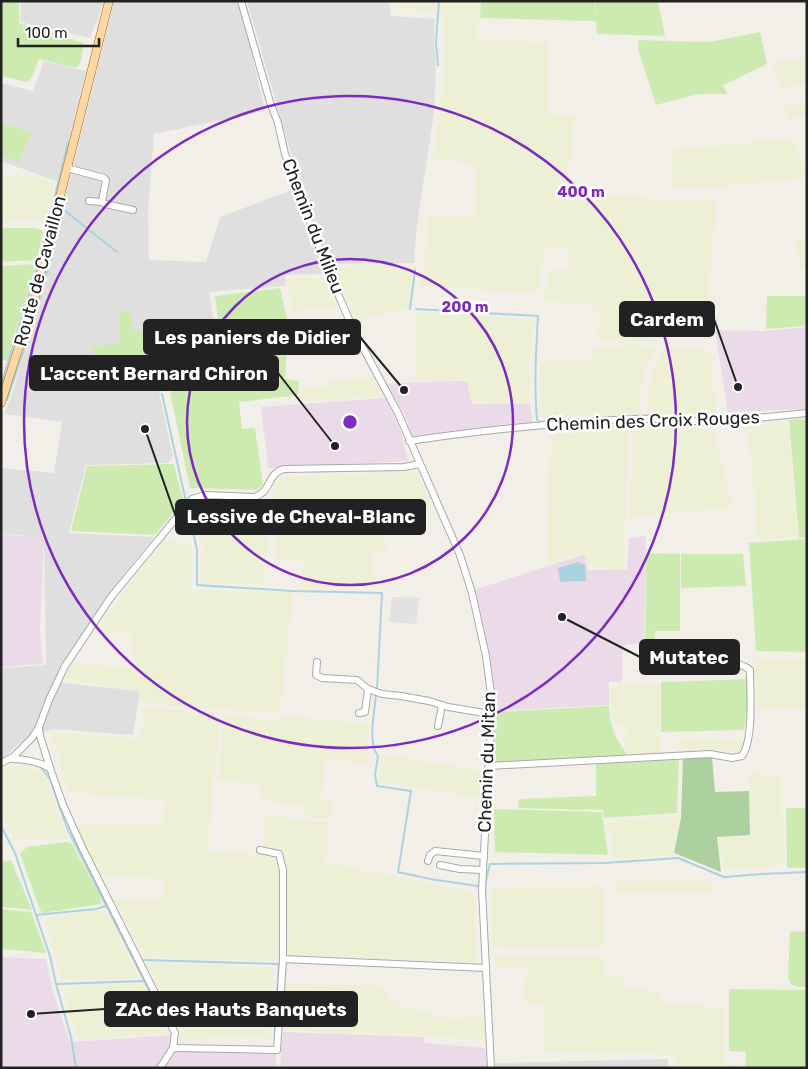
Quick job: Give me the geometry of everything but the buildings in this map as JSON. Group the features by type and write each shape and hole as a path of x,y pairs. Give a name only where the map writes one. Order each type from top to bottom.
{"main road":[{"name":"Route de Cavaillon","path":"1,403 32,305 109,1"}],"street":[{"name":"Chemin du Milieu","path":"241,1 270,102 278,123 285,154 328,271 354,331 395,407 409,441"},
{"path":"67,168 104,178 106,180 102,202"},
{"path":"89,201 102,202 132,210"},
{"name":"Chemin des Croix Rouges","path":"409,441 539,425 637,418 696,421 735,420 807,413"},
{"name":"Chemin du Mitan","path":"409,441 448,524 466,572 491,690 482,890 491,1068"},
{"path":"10,760 32,738 39,727 65,666 110,597 192,500 206,495 254,497 260,495 265,492 274,475 284,469 404,467 420,464"},
{"path":"489,766 710,754 732,758 742,756 747,749 750,716 750,670 745,665 728,662 724,658 724,649 731,645"},
{"path":"317,662 316,675 322,678 357,680 368,690 391,698 429,701 442,706 491,714"},
{"path":"359,713 365,712 368,690"},
{"path":"438,726 442,706"},
{"path":"39,727 40,736 63,805 175,1033 173,1048 160,1068"},
{"path":"1,763 10,760 31,760 50,768"},
{"path":"173,1048 277,1050 283,959 284,870 279,854 260,850"},
{"path":"428,861 430,855 435,851 484,856"},
{"path":"440,865 460,869 483,870"},
{"path":"283,959 486,968"}],"shaded area":[{"path":"21,1 103,1 90,38 20,22"},
{"path":"114,1 237,1 246,28 265,111 154,134 148,209 149,260 206,262 220,217 292,190 325,274 285,275 286,286 209,292 223,378 159,392 173,456 169,463 86,465 69,533 154,537 118,582 55,682 140,691 133,735 52,729 27,739 18,744 5,757 1,757 3,668 46,665 44,538 1,533 1,468 54,473 62,422 4,414 13,392 56,234"},
{"path":"247,1 389,1 391,16 435,19 434,113 417,224 414,263 331,264 289,147"},
{"path":"44,61 86,71 59,182 1,161 1,83 33,91"},
{"path":"807,327 807,409 728,412 715,330 764,331"},
{"path":"467,381 472,404 530,404 533,423 412,436 405,415 387,384 412,382"},
{"path":"385,398 401,431 408,461 268,468 261,407"},
{"path":"1,534 44,538 40,630 43,664 1,667"},
{"path":"646,536 644,643 623,645 622,682 609,682 609,705 496,711 491,666 474,590 585,554 588,570 627,570 629,538"},
{"path":"392,597 420,598 416,624 389,622"},
{"path":"1,957 46,959 53,992 70,1042 174,1035 178,1046 276,1046 276,1068 1,1068"},
{"path":"283,1032 424,1037 424,1043 485,1048 488,1068 280,1068"},
{"path":"668,1059 668,1068 496,1068 495,1063"}],"green space":[{"path":"1,1 19,1 19,23 84,43 80,64 76,68 39,59 31,79 26,82 1,76"},
{"path":"401,1 437,1 436,12 400,8"},
{"path":"442,1 479,1 478,41 548,42 548,115 574,116 567,192 671,200 716,198 707,316 669,313 659,316 657,343 598,339 599,306 544,301 548,270 568,270 569,250 544,249 538,293 420,286 425,262 427,215 474,215 475,164 433,158 446,65 441,13"},
{"path":"481,1 594,1 597,21 480,18"},
{"path":"595,1 658,1 665,36 597,34"},
{"path":"760,32 767,64 723,85 727,94 698,94 656,105 639,52 638,40 709,42"},
{"path":"807,57 807,84 781,88 773,67 777,62"},
{"path":"807,98 807,115 789,120 784,108 805,101"},
{"path":"1,123 32,132 19,162 1,156"},
{"path":"793,138 806,177 712,188 672,188 673,150"},
{"path":"1,175 36,176 55,183 45,220 1,219"},
{"path":"1,228 36,228 43,231 37,260 1,262"},
{"path":"807,237 807,268 801,269 796,241"},
{"path":"36,264 7,361 1,360 1,266"},
{"path":"413,265 407,309 356,320 332,266"},
{"path":"324,277 338,309 292,311 286,279"},
{"path":"280,288 288,324 285,379 299,381 298,395 239,402 242,429 255,428 263,485 256,490 190,488 170,392 225,380 215,296"},
{"path":"767,296 807,296 807,326 766,329"},
{"path":"130,309 132,330 147,332 153,370 97,384 92,347 120,342 119,312"},
{"path":"416,312 535,320 530,358 530,404 471,402 468,379 416,380"},
{"path":"636,345 656,349 653,358 644,371 638,414 539,417 540,362 589,360 593,347"},
{"path":"664,348 710,350 716,417 645,414 651,375"},
{"path":"374,377 384,396 300,402 302,389 330,386 329,381"},
{"path":"807,419 807,537 799,538 789,420"},
{"path":"788,422 798,536 758,539 748,426"},
{"path":"660,423 698,428 715,434 732,508 630,516 634,425"},
{"path":"628,427 624,570 588,566 585,553 547,563 551,435"},
{"path":"174,464 183,501 155,535 71,531 87,466"},
{"path":"418,472 432,507 378,511 387,553 371,555 376,587 301,587 304,561 279,560 273,524 273,487 279,477"},
{"path":"201,499 265,502 269,553 264,560 266,585 201,582 200,559 203,555 200,529 193,506"},
{"path":"807,539 807,652 756,651 749,543"},
{"path":"166,540 191,545 192,590 293,592 280,712 225,710 140,702 139,691 64,679 74,662 137,669 130,634 97,632 127,586"},
{"path":"646,553 680,554 680,631 655,631 654,643 645,643"},
{"path":"681,554 743,554 746,586 681,588"},
{"path":"756,659 807,660 807,709 756,707"},
{"path":"748,679 747,712 744,730 661,732 661,682"},
{"path":"660,685 659,753 625,753 626,726 613,725 610,686"},
{"path":"609,706 614,733 629,757 492,764 496,712"},
{"path":"144,707 221,715 210,813 209,851 276,856 280,866 278,955 275,961 144,957 114,900 163,901 164,879 101,875 74,825 162,823 167,800 68,792 51,732 141,739"},
{"path":"224,714 274,721 287,716 369,724 368,764 324,758 321,801 332,803 329,819 303,816 303,806 262,800 262,786 218,779"},
{"path":"674,740 743,740 744,751 686,749"},
{"path":"381,754 483,771 478,798 378,781"},
{"path":"683,757 712,757 715,792 749,791 750,835 717,837 721,872 674,853 681,818"},
{"path":"679,758 677,813 604,818 603,810 518,808 519,799 596,796 596,763"},
{"path":"16,765 40,771 46,778 68,838 16,840 4,820 1,819 1,768"},
{"path":"749,773 782,776 783,865 724,870 718,838 751,836"},
{"path":"786,808 807,808 807,868 787,868"},
{"path":"494,809 602,812 608,855 495,852"},
{"path":"264,815 328,823 326,863 474,892 477,963 287,954 285,858 278,851 264,847"},
{"path":"680,816 672,855 614,859 608,820"},
{"path":"67,842 72,844 100,896 101,904 43,913 40,910 20,854 27,847"},
{"path":"11,860 32,910 1,907 1,862"},
{"path":"708,879 717,891 616,893 615,881"},
{"path":"602,886 605,947 492,946 492,887"},
{"path":"1,909 31,912 46,953 1,949"},
{"path":"105,909 139,978 61,980 45,918"},
{"path":"807,931 807,987 798,987 791,984 788,978 790,932"},
{"path":"495,956 603,958 605,974 622,976 627,988 658,991 662,1004 724,1007 725,1062 737,1068 677,1068 676,1056 637,1053 543,1052 545,1004 524,1003 527,968 495,967"},
{"path":"146,962 273,969 269,1037 185,1039 173,1019 222,1018 217,994 162,996"},
{"path":"142,983 167,1033 78,1040 62,987"},
{"path":"283,983 379,986 389,995 392,1003 397,1007 420,1010 450,1018 485,1017 486,1041 420,1035 281,1031"},
{"path":"729,989 807,990 807,1068 745,1068 746,1052 729,1051"}],"water":[{"path":"578,562 585,565 586,581 560,582 558,568"}],"waterway":[{"path":"438,65 436,42 439,1"},
{"path":"1,385 37,267 68,143"},
{"path":"7,400 34,319 64,210 117,252"},
{"path":"410,309 415,270"},
{"path":"416,309 538,316 536,394 537,420 541,423"},
{"path":"162,394 186,502"},
{"path":"692,424 705,425"},
{"path":"188,507 197,550 197,585 293,591 382,593 377,689"},
{"path":"376,694 372,735 378,756 375,775 377,786 411,791 398,872 478,886"},
{"path":"42,769 50,779 67,828 167,1026"},
{"path":"1,826 15,853 50,956 71,1037 76,1068"},
{"path":"485,885 490,864 605,863 678,858 724,877 807,872"},
{"path":"36,915 96,909 106,906"},
{"path":"144,960 279,964 275,1030"},
{"path":"56,984 145,981"}],"place":[{"name":"Cardem","path":"738,387"},
{"name":"Les paniers de Didier","path":"404,390"},
{"name":"Lessive de Cheval-Blanc","path":"145,429"},
{"name":"L'accent Bernard Chiron","path":"335,446"},
{"name":"Mutatec","path":"562,617"},
{"name":"ZAc des Hauts Banquets","path":"31,1014"}]}
